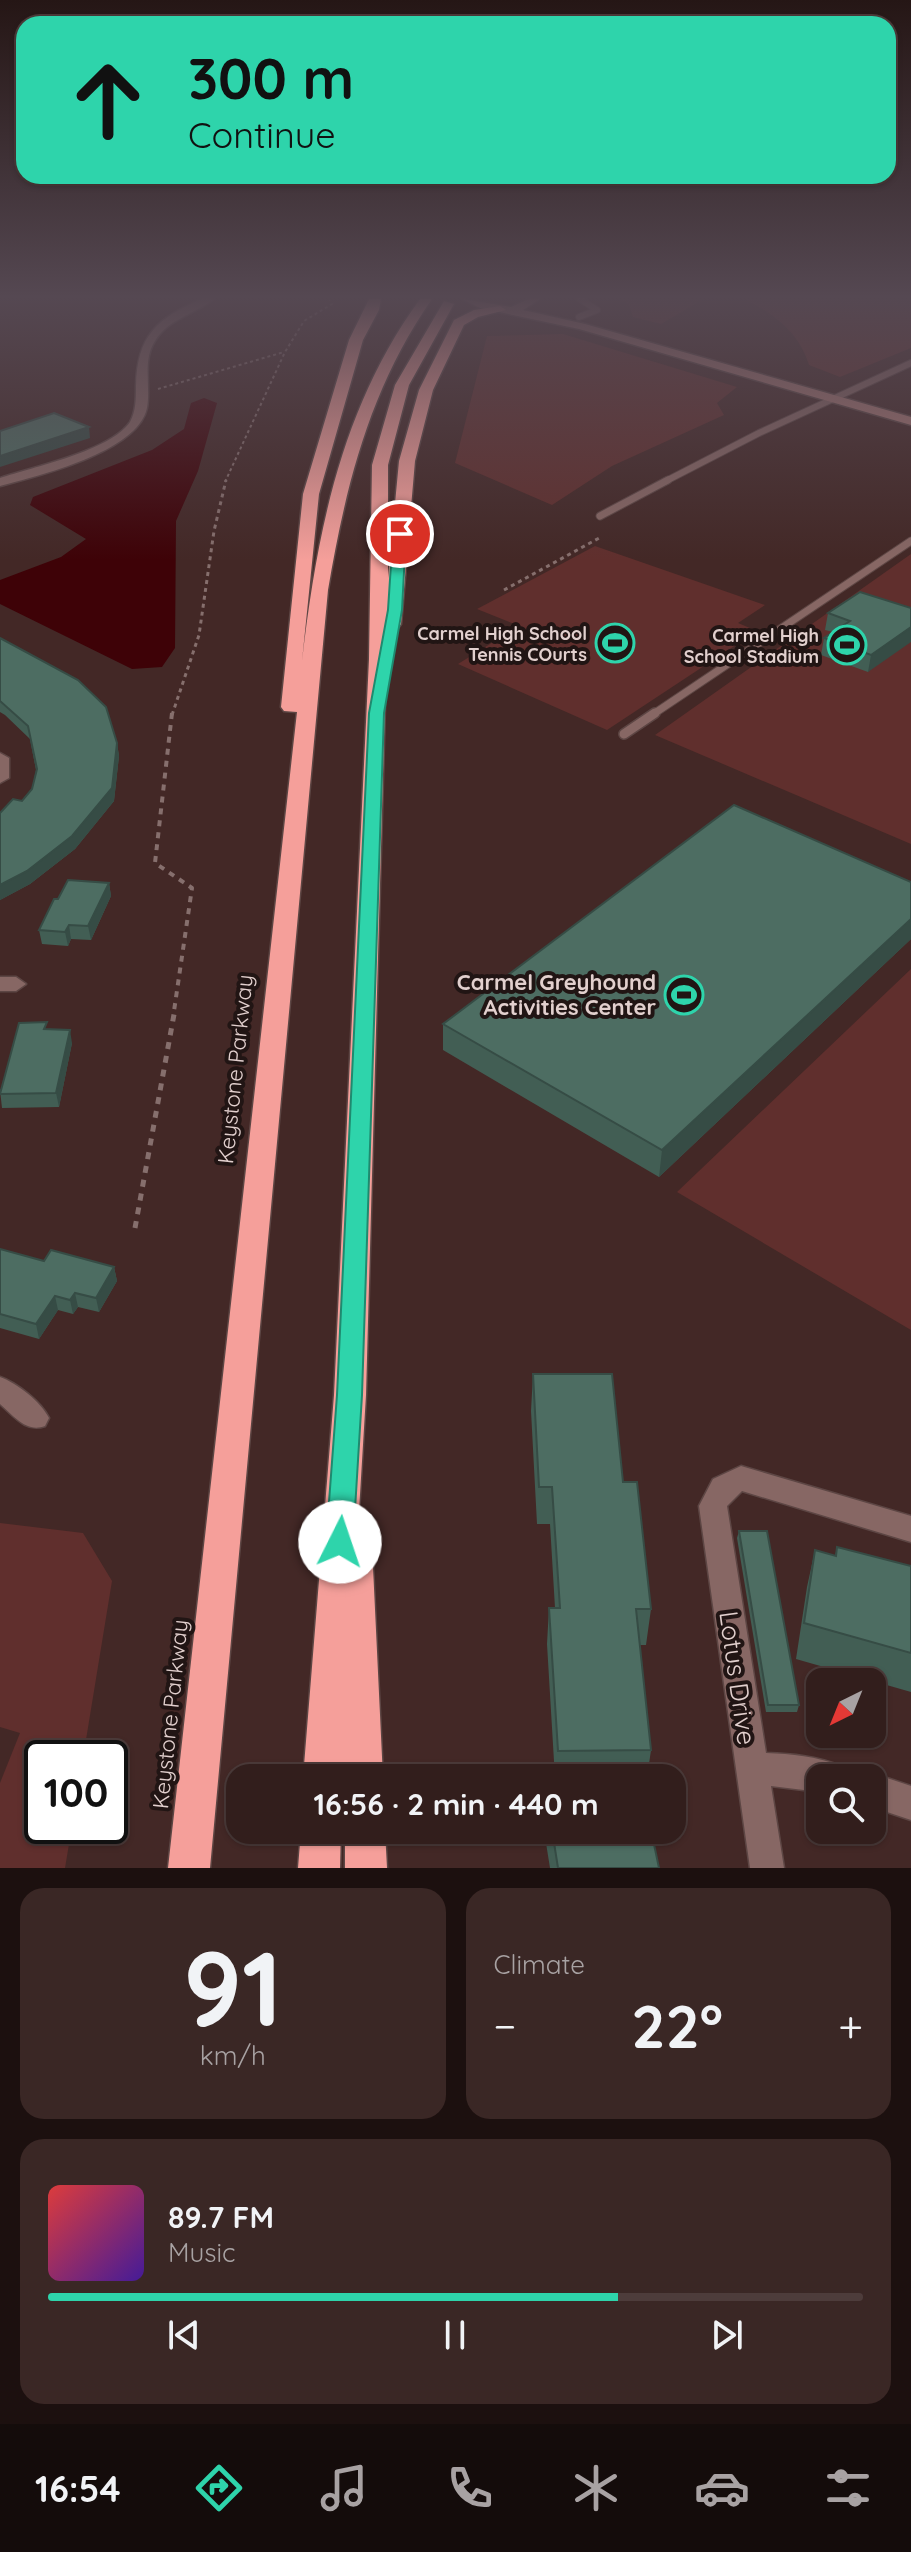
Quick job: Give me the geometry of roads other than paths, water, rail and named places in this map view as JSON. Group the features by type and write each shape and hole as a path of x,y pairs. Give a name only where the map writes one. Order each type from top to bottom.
{"highway":[{"path":"284,927 293,657 305,529 318,462 342,386"},
{"name":"Keystone Parkway","path":"189,1868 313,636 336,497 373,386"},
{"path":"324,1764 350,1395 376,713 381,454 402,386"},
{"path":"376,713 395,610 405,475 418,415 430,386"},
{"path":"350,1395 363,1764"},
{"path":"177,1868 212,1640"},
{"path":"319,1868 320,1844"},
{"path":"365,1844 366,1868"}],"street":[{"path":"0,482 95,448 132,428 139,413 142,386"},
{"path":"790,386 911,421"},
{"path":"827,386 911,410"},
{"path":"0,758 0,778"},
{"path":"0,1388 35,1418"},
{"name":"Lotus Drive","path":"767,1868 713,1506 720,1490 729,1481 741,1478 911,1529"},
{"path":"751,1769 806,1772"},
{"path":"886,1795 911,1803"}],"lane":[{"path":"600,516 861,386"},
{"path":"624,734 911,541"}],"place":[{"name":"Carmel High School Tennis COurts","path":"615,643"},
{"name":"Carmel High School Stadium","path":"847,645"},
{"name":"Carmel Greyhound Activities Center","path":"684,995"}]}
